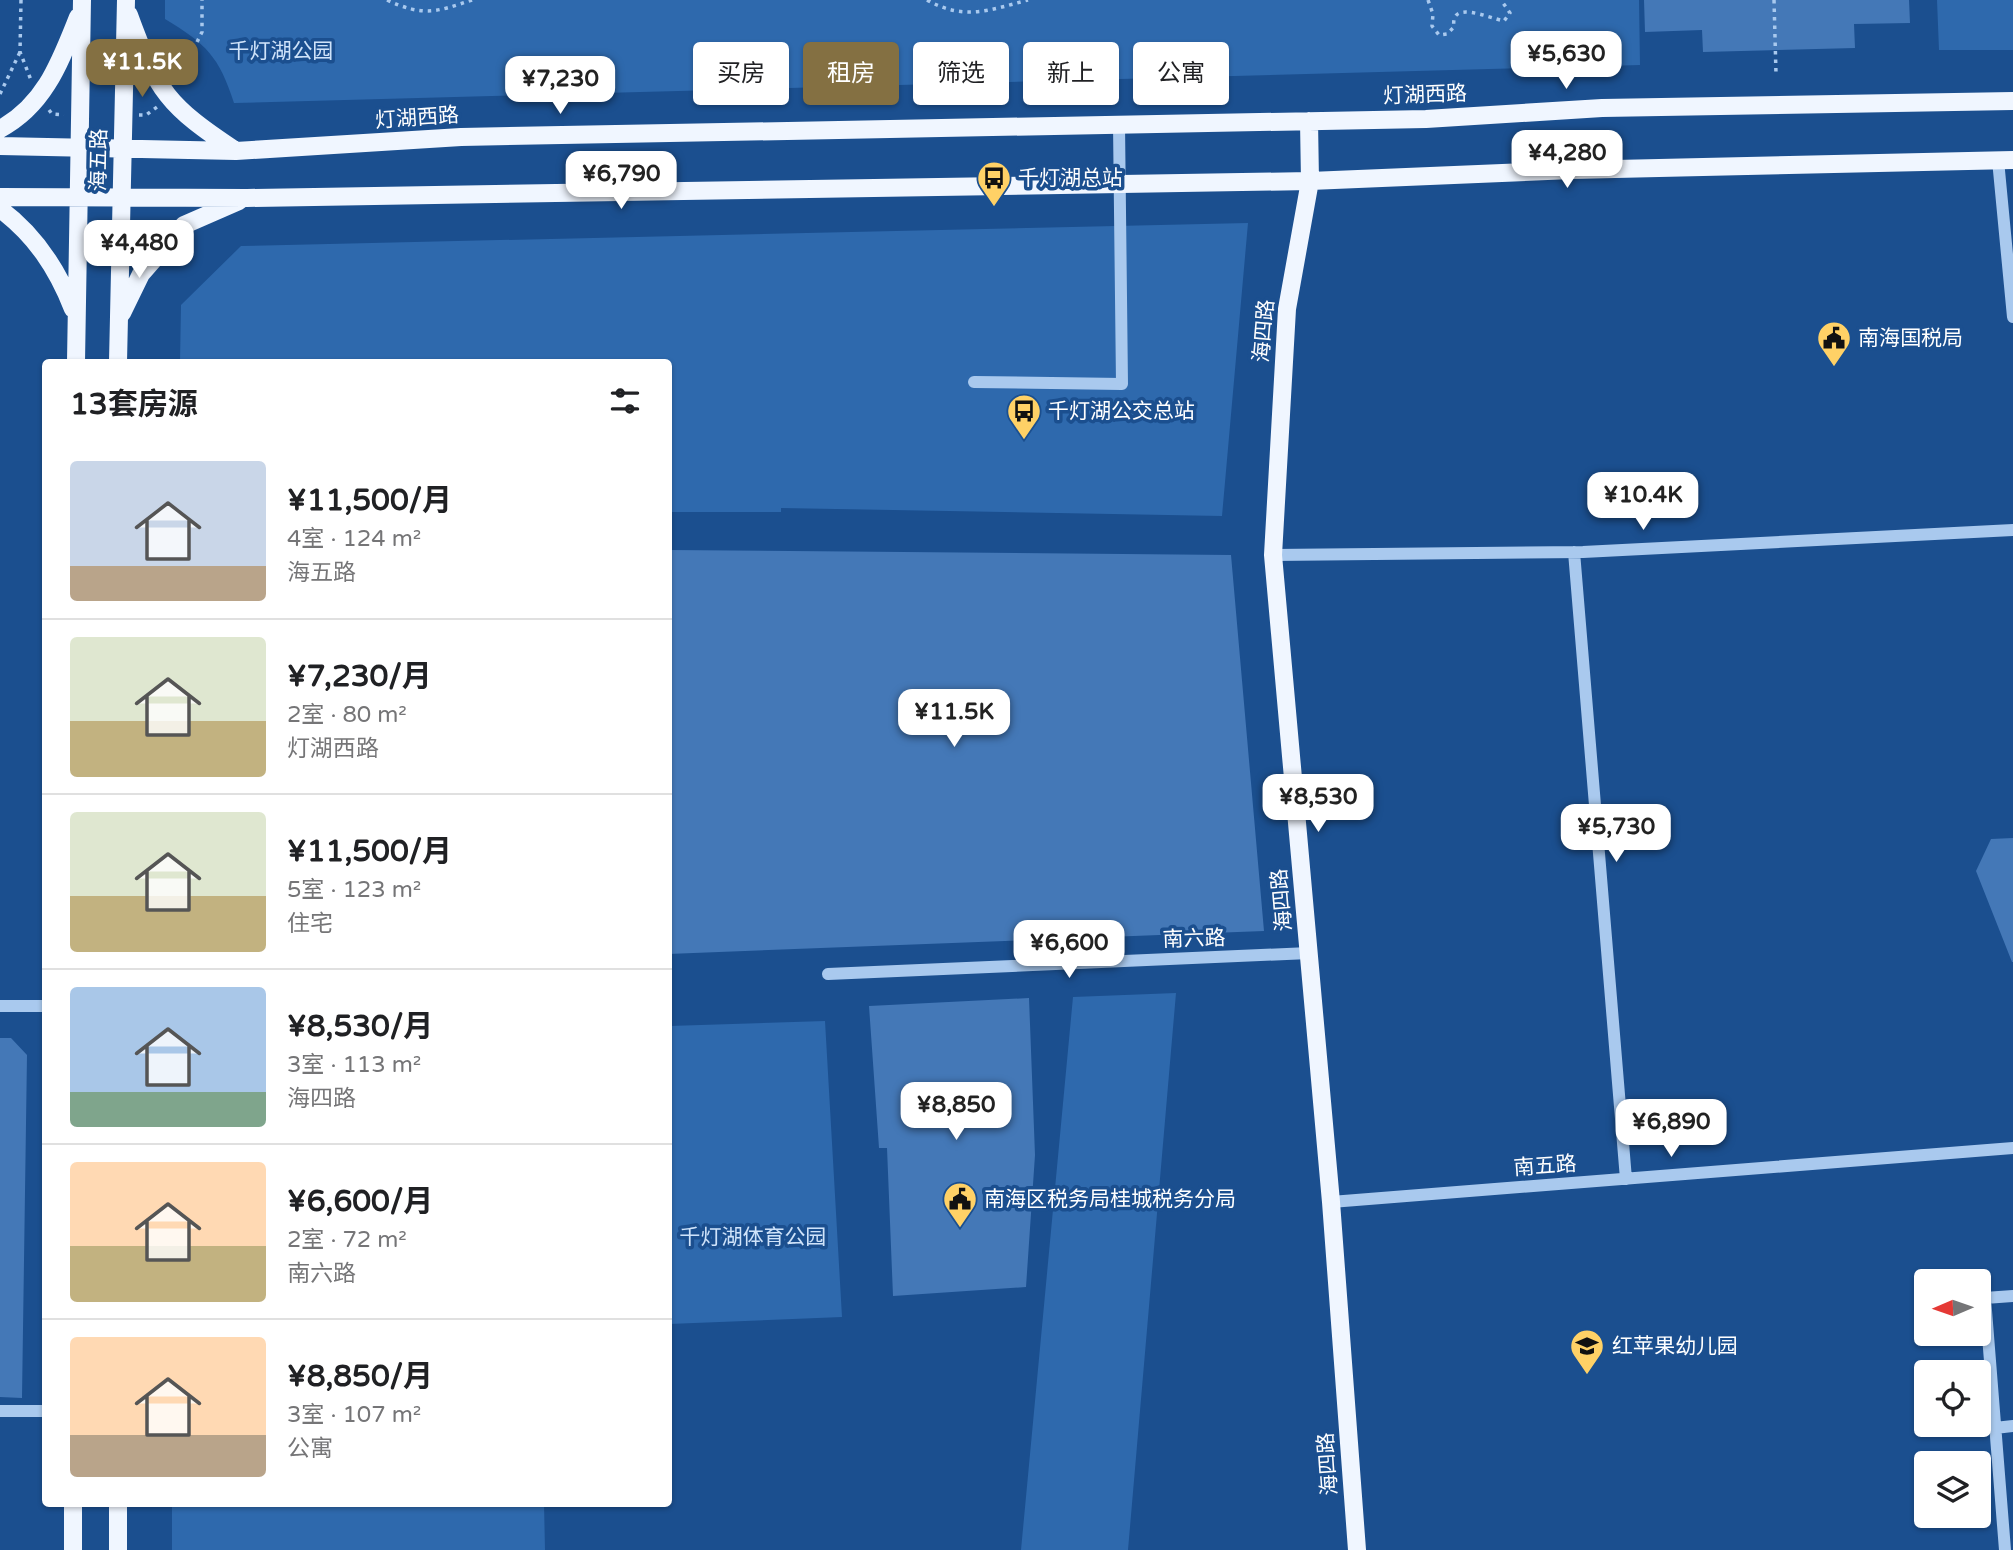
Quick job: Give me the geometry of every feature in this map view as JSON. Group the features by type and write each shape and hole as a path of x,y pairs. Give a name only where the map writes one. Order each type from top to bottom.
{"main road":[{"path":"125,2 148,67 168,100 199,126 236,151"},
{"name":"海五路","path":"118,359 125,2"},
{"path":"0,130 38,98 54,75 82,4"},
{"path":"76,359 82,4"},
{"name":"灯湖西路","path":"0,146 236,151 461,137 1310,121 1426,118 1602,108 2013,101"},
{"name":"海四路","path":"1310,121 1310,181 1287,309 1273,555 1310,953 1357,1550"},
{"path":"0,197 247,198 1310,181 1571,170 2005,160"},
{"path":"118,319 141,274 184,225 247,198"},
{"path":"0,209 36,241 60,275 76,317"},
{"path":"73,1507 73,1550"},
{"path":"118,1507 118,1550"}],"street":[{"path":"974,382 1122,384 1119,124"},
{"path":"2005,160 2013,317"},
{"path":"1273,555 1574,552 2013,530"},
{"path":"1574,552 1626,1179"},
{"name":"南六路","path":"828,974 1310,953"},
{"path":"0,1006 42,1006"},
{"name":"南五路","path":"1331,1202 2013,1148"},
{"path":"2004,1550 1985,1298 2013,1296"},
{"path":"0,1411 42,1411"},
{"path":"1995,1428 2013,1426"}],"path":[{"path":"21,0 20,52 38,98 52,114 68,116"},
{"path":"146,115 168,100 202,32 202,0"},
{"path":"387,0 405,8 433,13 472,0"},
{"path":"927,0 947,11 980,13 1028,0"},
{"path":"1428,0 1433,13 1432,26 1439,35 1447,34 1454,27 1452,14 1457,6"},
{"path":"1476,5 1495,19 1504,21 1510,13 1501,0"},
{"path":"1774,0 1776,74"},
{"path":"0,94 20,52"}],"green space":[{"name":"千灯湖公园","path":"165,0 1639,0 1640,65 1229,76 1229,42 1133,42 1133,79 1119,79 1119,42 1023,42 1023,82 1009,82 1009,42 913,42 913,85 899,85 899,42 803,42 803,88 789,88 789,42 693,42 693,91 234,103 223,74 209,53 191,36 165,19"},
{"path":"1937,0 2013,0 2013,50 1939,50"},
{"path":"1248,223 1222,516 781,508 781,512 672,512 672,359 180,359 181,305 241,246"},
{"path":"1176,993 1128,1550 1021,1550 1073,997"},
{"name":"千灯湖体育公园","path":"825,1021 842,1317 672,1324 672,1026"},
{"path":"172,1507 544,1507 545,1550 172,1550"}],"building":[{"path":"1644,0 1909,0 1910,23 1854,24 1855,48 1703,52 1702,30 1645,32"},
{"path":"672,550 1231,555 1264,931 672,954"},
{"path":"2013,838 2012,962 1976,871 1991,839"},
{"path":"1029,998 1035,1155 1026,1287 893,1296 887,1148 879,1148 869,1006"},
{"path":"0,1038 11,1038 27,1055 22,1398 0,1397"}],"place":[{"name":"千灯湖总站","path":"994,208"},
{"name":"南海国税局","path":"1834,368"},
{"name":"千灯湖公交总站","path":"1024,441"},
{"name":"南海区税务局桂城税务分局","path":"960,1229"},
{"name":"红苹果幼儿园","path":"1587,1376"}]}
